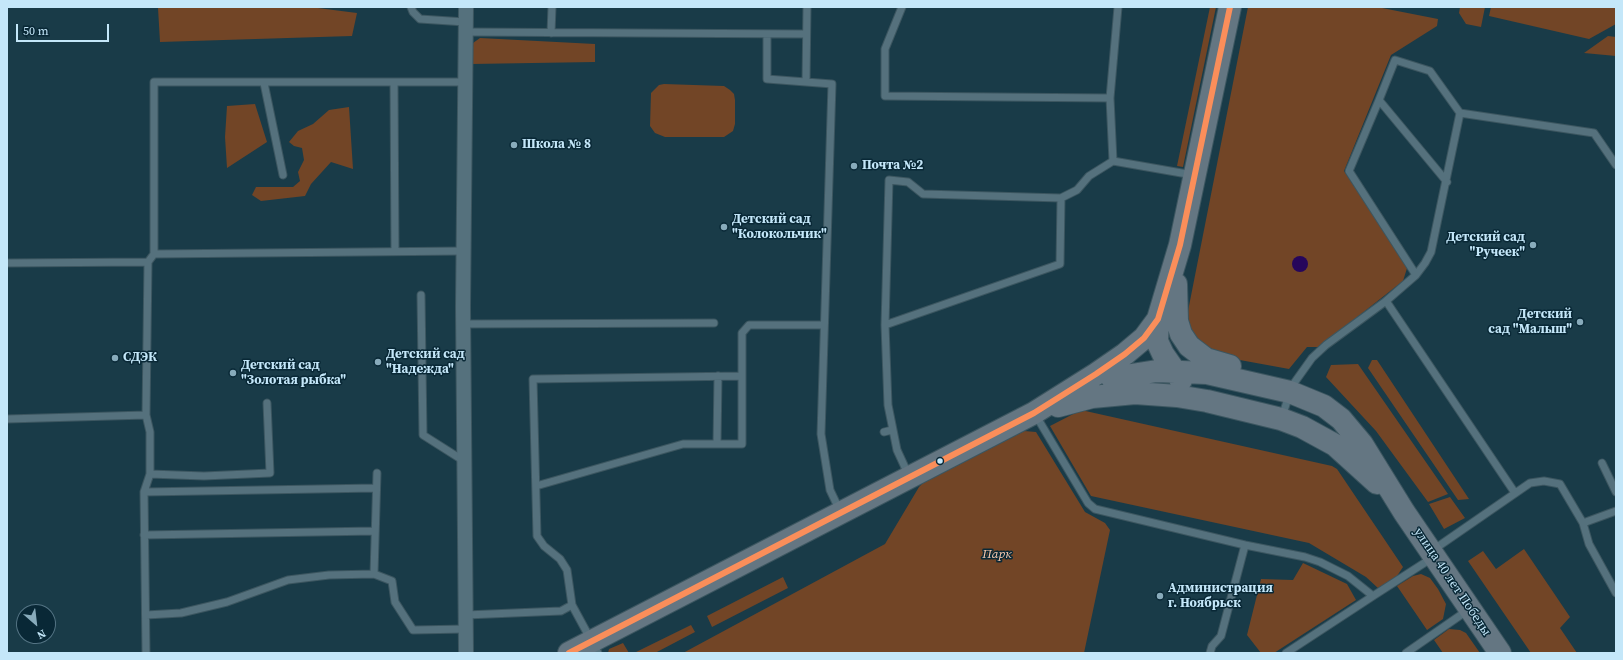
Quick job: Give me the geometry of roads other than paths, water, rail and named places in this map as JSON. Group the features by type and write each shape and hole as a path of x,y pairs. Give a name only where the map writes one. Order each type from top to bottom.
{"main road":[{"path":"1063,396 1112,378 1132,367 1157,341 1168,320 1176,279 1180,245 1230,7"},
{"path":"1180,245 1158,319 1157,341 1163,354 1174,370 1191,390 1207,401"},
{"path":"1176,279 1177,321 1181,334 1196,353 1206,359 1271,377 1291,389"},
{"path":"569,653 595,647 840,511 1034,413 1063,396 1133,348 1144,338 1158,319"},
{"path":"1112,378 1143,372 1174,370 1207,373 1291,389"},
{"name":"улица 40 лет Победы","path":"1291,389 1324,406 1341,419 1352,431 1404,512 1500,653"},
{"name":"улица 40 лет Победы","path":"1034,413 1092,398 1135,393 1178,396 1207,401 1281,419 1308,430 1335,445 1375,481 1404,512"}],"street":[{"path":"466,7 464,251 466,653"}],"lane":[{"path":"411,7 413,12 420,19 465,27 550,33 806,34"},
{"path":"550,33 552,7"},
{"path":"806,82 807,7"},
{"path":"902,7 885,49 885,96 1110,98"},
{"path":"1113,161 1110,98 1118,7"},
{"path":"766,34 767,78 832,84 823,325 821,434 826,445 830,490 840,511"},
{"path":"1416,275 1349,170 1395,60 1430,71 1460,113 1594,133 1616,165"},
{"path":"146,653 144,492 150,474 150,432 146,415 148,262 154,254 154,82 465,82"},
{"path":"394,82 395,251"},
{"path":"264,83 283,175"},
{"path":"1379,100 1446,182"},
{"path":"1281,419 1291,389 1304,366 1326,345 1386,301 1416,275 1431,252 1460,113"},
{"path":"910,476 897,450 888,405 885,325 889,180 908,182 923,194 1061,198 1077,190 1089,176 1113,161 1194,175"},
{"path":"885,325 1060,264 1061,198"},
{"path":"154,254 464,251"},
{"path":"7,264 148,262"},
{"path":"420,295 423,435 465,461"},
{"path":"1386,301 1515,493"},
{"path":"464,324 714,323"},
{"path":"536,486 683,444 742,444 742,333 749,325 823,325"},
{"path":"717,444 718,376"},
{"path":"595,647 572,605 567,570 560,559 544,546 537,536 533,378 742,376"},
{"path":"150,474 204,476 270,473 267,403"},
{"path":"1034,413 1088,503 1095,509 1245,545 1305,557 1320,562 1348,576 1373,596"},
{"path":"7,419 146,415"},
{"path":"884,432 892,430"},
{"path":"1602,463 1616,492"},
{"path":"374,574 377,473"},
{"path":"1286,653 1373,596 1530,483 1544,482 1560,484 1583,523 1589,544 1616,593"},
{"path":"144,492 376,488"},
{"path":"1583,523 1616,511"},
{"path":"144,535 375,531"},
{"path":"1210,653 1212,646 1221,636 1245,545"},
{"path":"146,614 181,613 227,602 288,580 329,574 374,574 392,581 395,602 414,630 466,622 561,611 572,605"},
{"path":"1406,653 1470,609"}],"place":[{"name":"Школа № 8","path":"514,145"},
{"name":"Почта №2","path":"854,166"},
{"name":"Детский сад \"Колокольчик\"","path":"724,227"},
{"name":"Детский сад \"Ручеек\"","path":"1533,245"},
{"name":"Детский сад \"Малыш\"","path":"1580,322"},
{"name":"СДЭК","path":"115,358"},
{"name":"Детский сад \"Надежда\"","path":"378,362"},
{"name":"Детский сад \"Золотая рыбка\"","path":"233,373"},
{"name":"Администрация г. Ноябрьск","path":"1160,596"}],"park label":[{"name":"Парк","path":"997,555"}]}
